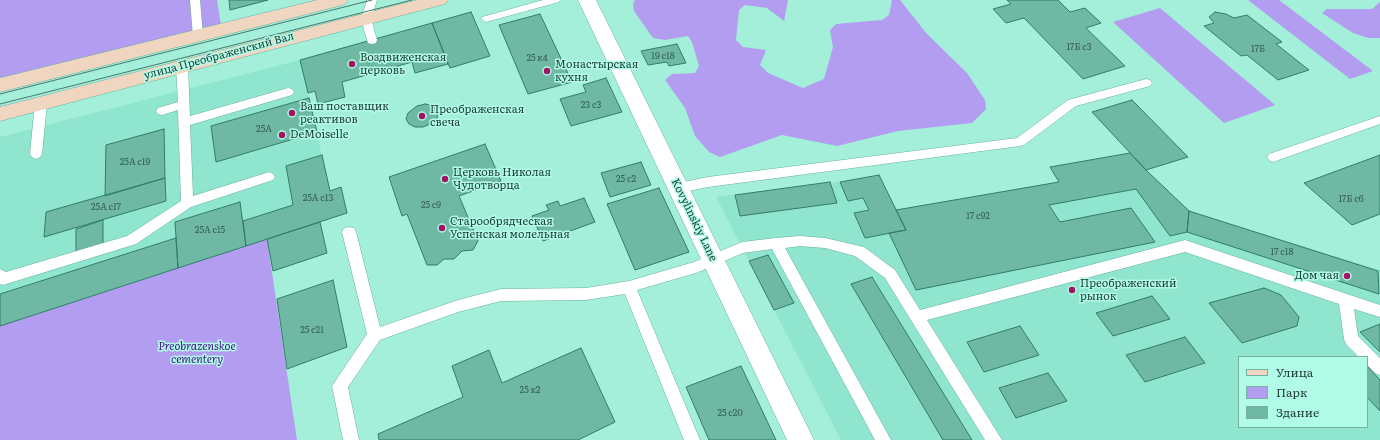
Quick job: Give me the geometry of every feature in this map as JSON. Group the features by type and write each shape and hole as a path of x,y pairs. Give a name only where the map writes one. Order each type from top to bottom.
{"main road":[{"path":"0,85 339,0"},
{"name":"улица Преображенский Вал","path":"0,114 439,0"}],"street":[{"name":"Kovylinskiy Lane","path":"587,0 802,440"}],"lane":[{"path":"195,0 198,36"},
{"path":"372,0 366,19 372,40"},
{"path":"486,19 554,0"},
{"path":"182,66 187,203"},
{"path":"679,188 708,182 1020,142 1072,103 1146,83"},
{"path":"184,122 288,92"},
{"path":"36,154 41,103"},
{"path":"162,111 183,104"},
{"path":"1273,157 1380,120"},
{"path":"0,275 3,280 130,240 187,203 269,177"},
{"path":"349,232 375,335"},
{"path":"351,440 340,386 375,335 458,306 501,294 586,294 629,287 696,267 742,248 776,242 800,241 825,243 859,251 890,274 994,440"},
{"path":"776,242 883,440"},
{"path":"916,317 1185,246 1380,311"},
{"path":"629,287 692,440"},
{"path":"1346,300 1351,339 1380,368"}],"shaded area":[{"path":"300,60 330,191 341,187 347,213 0,326 0,137"},
{"name":"Преображенский рынок","path":"1130,153 1189,211 1380,270 1380,440 841,440 716,197 840,182 879,175 896,210 1059,182 1050,167"}],"green space":[{"path":"0,0 217,0 221,25 0,80"},
{"path":"635,0 788,0 784,21 767,8 745,5 739,10 736,40 743,47 766,50 760,65 768,73 803,88 824,79 833,47 830,30 836,24 882,20 889,15 891,0 900,0 927,34 967,73 985,100 986,109 972,123 898,131 837,146 782,135 720,157 709,152 695,136 685,108 665,80 672,74 695,73 699,66 692,42 688,36 665,40 653,38 634,11 633,4"},
{"path":"1248,0 1279,0 1373,71 1350,79"},
{"path":"1380,2 1380,38 1368,38 1353,33 1322,13 1327,9 1372,9"},
{"path":"1160,8 1275,105 1224,123 1113,22"},
{"name":"Preobrazenskoe cementery","path":"267,239 297,440 0,440 0,326"}],"building":[{"path":"229,0 268,0 230,10"},
{"path":"1007,0 1058,0 1070,12 1085,8 1101,23 1086,28 1125,66 1083,79 1024,18 1006,23 993,9 1011,4"},
{"path":"471,12 490,56 450,68 432,23"},
{"path":"1215,12 1226,14 1234,18 1247,15 1282,42 1276,44 1309,70 1278,80 1247,55 1241,56 1204,26 1214,23 1209,17"},
{"path":"540,14 572,82 528,94 499,25"},
{"name":"Воздвиженская церковь","path":"432,23 448,64 415,73 412,62 342,82 345,97 318,104 315,91 308,93 300,60"},
{"path":"677,44 686,63 669,66 667,62 648,65 641,51"},
{"path":"606,78 622,112 571,126 560,99 586,92 583,85"},
{"path":"309,98 317,132 216,162 211,126"},
{"path":"1132,100 1188,157 1146,170 1092,112"},
{"name":"Преображенская свеча","path":"425,104 433,106 437,110 438,116 435,122 423,127 415,127 409,124 406,119 408,113 417,106"},
{"path":"164,129 165,178 105,196 106,145"},
{"path":"485,144 501,181 459,196 478,241 473,250 462,251 454,259 444,259 437,265 427,265 407,214 402,216 389,177"},
{"path":"1130,153 1189,211 1187,232 1170,236 1136,189 1049,205 1060,222 1131,208 1155,242 916,290 889,233 906,230 896,210 1059,182 1050,167"},
{"path":"322,155 330,191 341,187 347,213 246,246 243,221 293,205 286,166"},
{"path":"1380,155 1380,214 1352,225 1304,183"},
{"path":"641,162 651,185 610,197 601,173"},
{"path":"879,175 906,230 865,238 854,213 869,210 863,198 848,201 840,182"},
{"path":"165,178 166,201 44,237 46,212"},
{"path":"830,182 837,203 740,216 735,195"},
{"path":"659,188 689,252 635,270 607,204"},
{"path":"584,198 595,222 543,241 532,216 549,210 546,205 558,201 560,206"},
{"path":"240,202 246,246 178,268 175,222"},
{"path":"1189,211 1378,271 1379,294 1187,232"},
{"path":"103,220 103,248 76,256 76,229"},
{"path":"320,222 327,253 273,271 267,239"},
{"path":"176,238 178,268 0,326 0,294"},
{"path":"768,255 794,303 774,310 749,261"},
{"path":"872,277 972,440 943,440 851,284"},
{"path":"333,280 347,347 287,369 277,299"},
{"path":"1264,288 1281,295 1299,317 1297,326 1242,343 1209,303"},
{"path":"1152,296 1170,319 1113,336 1096,313"},
{"path":"1380,324 1380,352 1360,332"},
{"path":"1020,326 1039,355 984,372 967,342"},
{"path":"1185,337 1205,363 1145,382 1126,355"},
{"path":"581,348 615,422 578,440 379,440 378,434 463,397 452,366 489,350 502,383"},
{"path":"741,366 776,440 709,440 686,387"},
{"path":"1368,367 1380,380 1380,411 1368,398"},
{"path":"1048,373 1067,401 1016,418 999,388"}],"tram line":[{"path":"0,94 372,0"},
{"path":"0,104 412,0"}],"place":[{"name":"Воздвиженская церковь","path":"352,64"},
{"name":"Монастырская кухня","path":"547,71"},
{"name":"Ваш поставщик реактивов","path":"292,113"},
{"name":"Преображенская свеча","path":"422,116"},
{"name":"DeMoiselle","path":"282,135"},
{"name":"Церковь Николая Чудотворца","path":"445,179"},
{"name":"Старообрядческая Успенская молельная","path":"442,228"},
{"name":"Дом чая","path":"1347,276"},
{"name":"Преображенский рынок","path":"1072,290"}]}
